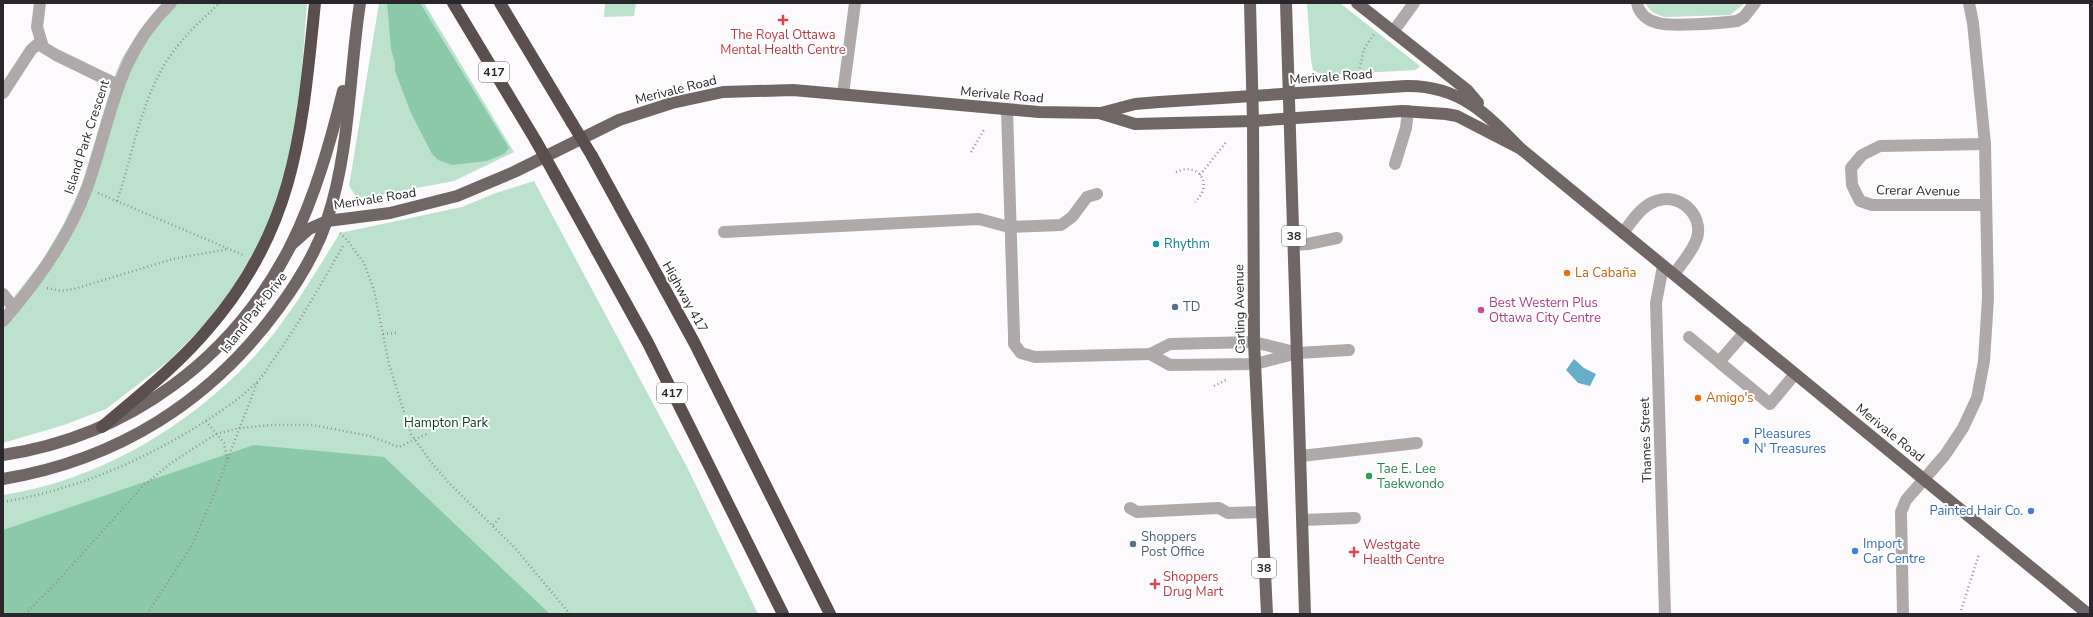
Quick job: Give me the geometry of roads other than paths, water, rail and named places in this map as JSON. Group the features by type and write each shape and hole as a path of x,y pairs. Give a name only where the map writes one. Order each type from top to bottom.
{"highway":[{"path":"102,427 174,364 208,329 236,294 266,243 284,201 298,144 303,113 315,3"},
{"name":"417","path":"453,3 536,141 648,343 783,614"},
{"name":"Highway 417","path":"500,3 592,156 695,344 830,614"}],"main road":[{"name":"Island Park Drive","path":"3,479 62,465 112,448 151,427 211,383 244,352 284,300 312,257 327,220 338,181 345,141 353,52 360,3"},
{"name":"Carling Avenue","path":"1250,3 1253,95 1254,342 1267,614"},
{"name":"38","path":"1286,3 1305,614"},
{"path":"1357,3 1466,90 1494,121"},
{"name":"Island Park Drive","path":"3,455 61,441 102,427 127,416 152,400 207,358 254,304 291,245 310,200 328,151 353,52"},
{"name":"Merivale Road","path":"1099,113 1135,104 1253,95 1421,86 1447,91 1457,95 1494,121 1521,149 2088,614"},
{"name":"Merivale Road","path":"327,220 390,213 456,196 514,172 602,127 649,110 698,96 723,92 775,90 843,94 1007,110 1099,113 1135,124 1253,121 1408,111 1457,116 1521,149"},
{"path":"291,245 309,229 327,220"}],"street":[{"path":"40,3 37,27 40,42 43,47 56,55 118,85"},
{"name":"Island Park Crescent","path":"3,321 34,283 62,240 87,188 118,85 127,63 143,35 171,3"},
{"path":"843,94 855,3"},
{"path":"1393,32 1414,3"},
{"path":"1637,3 1641,13 1646,18 1660,24 1737,21 1744,17 1755,3"},
{"path":"1903,614 1900,512 1906,500 1945,455 1963,428 1971,413 1981,382 1988,298 1985,144 1974,23 1969,3"},
{"path":"3,93 30,50 40,42"},
{"path":"1007,110 1009,227 1014,344 1021,353 1035,357 1150,354 1170,344 1254,342 1298,353"},
{"path":"1395,164 1406,128 1408,111"},
{"name":"Crerar Avenue","path":"1985,144 1880,146 1862,155 1851,168 1852,185 1860,201 1872,205 1986,206"},
{"path":"724,232 979,219 1009,227 1061,225 1072,218 1087,197 1097,194"},
{"path":"1623,233 1639,213 1656,201 1673,199 1687,207 1697,220 1697,236 1690,253 1674,274"},
{"path":"1294,245 1308,244 1337,238"},
{"name":"Thames Street","path":"1663,266 1656,303 1665,614"},
{"path":"3,294 14,308"},
{"path":"1720,362 1745,332"},
{"path":"1689,337 1770,404 1795,374"},
{"path":"1150,354 1170,364 1255,364 1298,353 1349,350"},
{"path":"1301,456 1417,443"},
{"path":"1130,508 1137,512 1219,508 1228,514 1261,512"},
{"path":"1303,520 1355,518"}],"water":[{"path":"1574,359 1584,368 1596,374 1590,386 1578,383 1566,370"}],"place":[{"name":"The Royal Ottawa Mental Health Centre","path":"783,20"},
{"name":"Rhythm","path":"1156,244"},
{"name":"La Cabaña","path":"1567,273"},
{"name":"TD","path":"1175,307"},
{"name":"Best Western Plus Ottawa City Centre","path":"1481,310"},
{"name":"Amigo's","path":"1698,398"},
{"name":"Pleasures N' Treasures","path":"1746,441"},
{"name":"Tae E. Lee Taekwondo","path":"1369,476"},
{"name":"Painted Hair Co.","path":"2031,511"},
{"name":"Shoppers Post Office","path":"1133,544"},
{"name":"Import Car Centre","path":"1855,551"},
{"name":"Westgate Health Centre","path":"1354,552"},
{"name":"Shoppers Drug Mart","path":"1155,584"}],"park label":[{"name":"Hampton Park","path":"446,423"}]}
